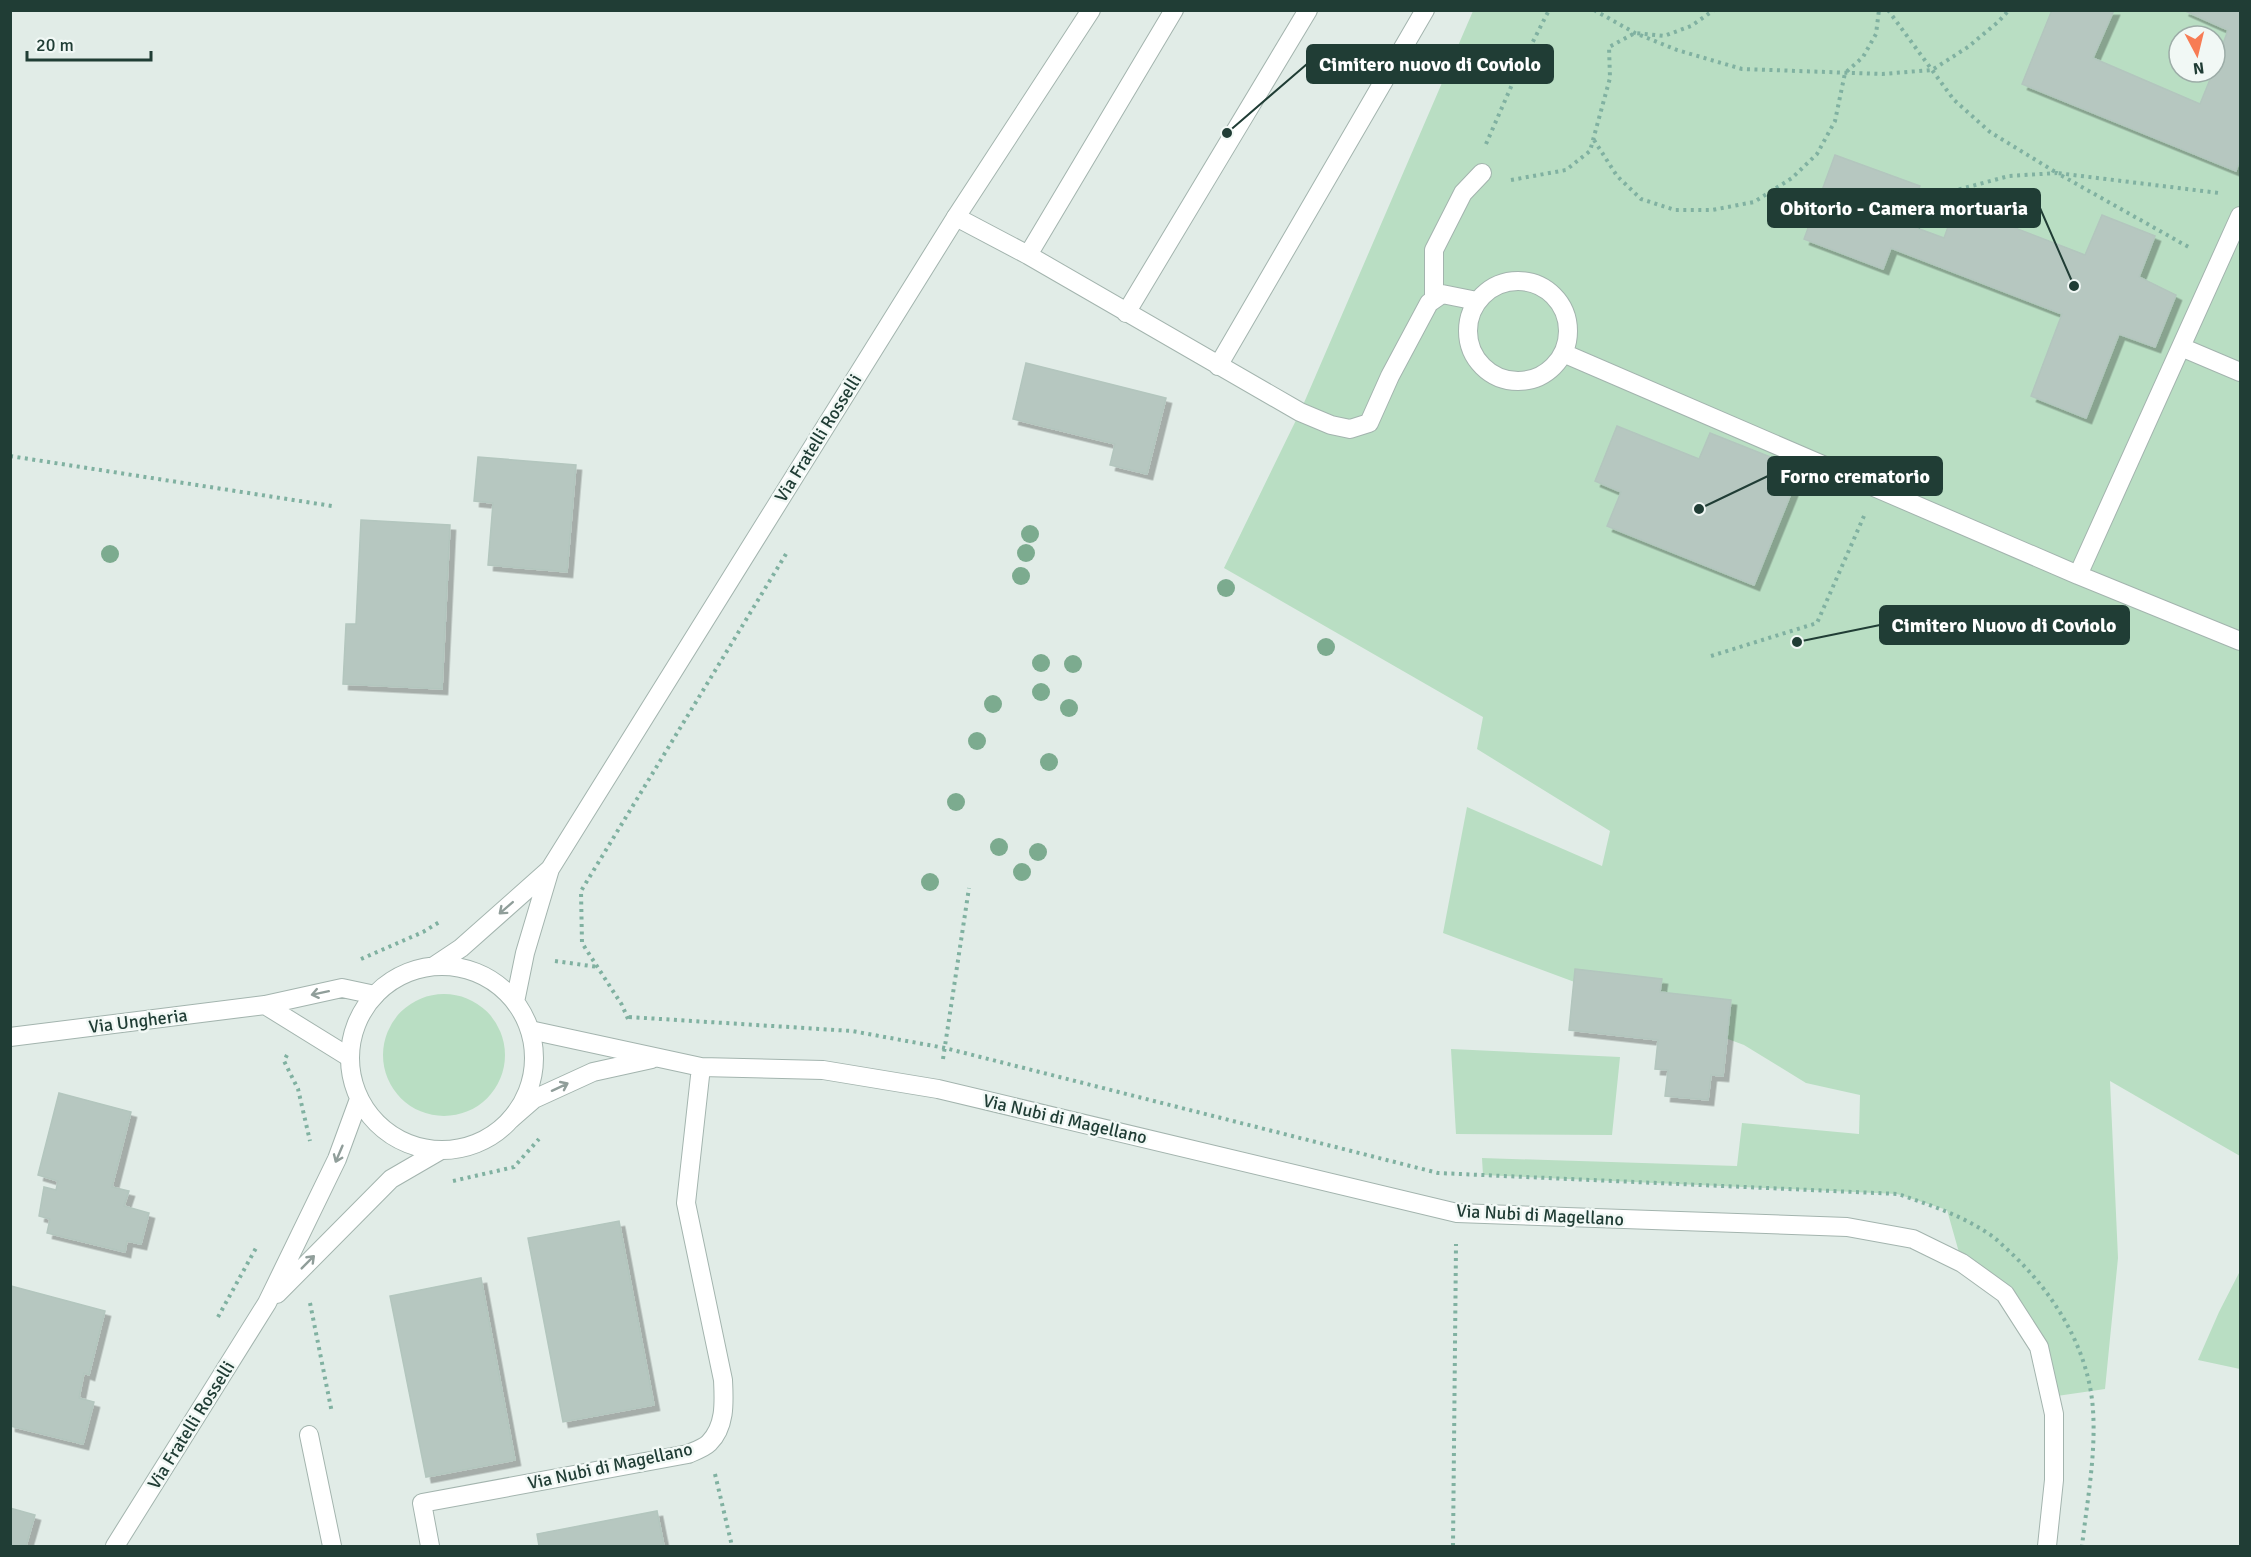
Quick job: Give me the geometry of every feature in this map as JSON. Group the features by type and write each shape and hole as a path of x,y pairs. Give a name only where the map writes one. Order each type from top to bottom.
{"street":[{"name":"Via Fratelli Rosselli","path":"515,1002 525,953 550,869 956,217 1091,10"},
{"path":"1028,255 1174,10"},
{"path":"1126,313 1308,10"},
{"path":"1218,366 1425,10"},
{"path":"1434,299 1434,250 1463,193 1482,173"},
{"path":"2078,575 2241,216"},
{"path":"956,217 1028,255 1300,412 1331,426 1350,429 1369,423 1390,376 1434,299 1442,294 1477,301"},
{"path":"1521,281 1537,285 1551,293 1561,306 1567,321 1568,338 1563,353 1554,367 1540,376 1524,381 1507,380 1492,374 1479,363 1471,349 1467,332 1470,316 1477,301 1489,290 1504,283 1521,281"},
{"path":"2181,347 2241,372"},
{"path":"1563,353 2078,575 2241,641"},
{"name":"Via Fratelli Rosselli","path":"434,966 461,948 550,869"},
{"name":"Via Fratelli Rosselli","path":"434,966 470,970 487,978 502,989 515,1002 530,1030 534,1053 532,1077 524,1099 511,1119 491,1136 467,1146 441,1150 416,1146 393,1136 373,1120 359,1099 352,1079 350,1056 353,1034 361,1013 375,995 392,981 412,970 434,966"},
{"name":"Via Ungheria","path":"10,1036 265,1005 342,988 375,995"},
{"path":"265,1005 350,1056"},
{"name":"Via Nubi di Magellano","path":"530,1030 701,1066 823,1070 938,1089 1457,1213 1847,1227 1913,1239 1962,1263 2005,1294 2039,1347 2054,1414 2054,1480 2047,1546"},
{"name":"Via Nubi di Magellano","path":"511,1119 534,1099 593,1072 659,1057"},
{"name":"Via Nubi di Magellano","path":"430,1546 422,1503 688,1454 708,1444 719,1429 724,1405 723,1380 686,1203 701,1066"},
{"name":"Via Fratelli Rosselli","path":"115,1546 267,1303 337,1159 359,1099"},
{"name":"Via Fratelli Rosselli","path":"267,1303 391,1179 441,1150"},
{"path":"309,1436 332,1546"}],"path":[{"path":"1549,10 1518,71 1479,162 1485,180 1521,179 1566,170 1590,151 1610,78 1609,47 1635,33 1664,36 1691,26 1714,10"},
{"path":"1594,10 1635,33 1677,50 1742,69 1882,74 1932,70 1968,47 2009,10"},
{"path":"1594,139 1617,176 1641,199 1675,210 1712,210 1754,202 1792,178 1817,154 1835,121 1845,73 1863,57 1876,34 1879,10"},
{"path":"1888,10 1954,100 1990,132 2057,173 2219,264"},
{"path":"1918,228 1926,209 1942,194 2009,176 2057,173 2229,195"},
{"path":"10,456 332,506"},
{"path":"1711,656 1817,623 1876,488"},
{"path":"938,1089 969,888"},
{"path":"629,1017 852,1031 945,1048 1438,1173 1898,1194 1947,1210 1991,1234 2030,1271 2062,1315 2082,1356 2093,1409 2092,1457 2082,1546"},
{"path":"1453,1546 1457,1213"},
{"path":"303,1267 333,1418"},
{"path":"708,1444 732,1546"}],"green space":[{"path":"1473,11 2240,11 2240,1156 2110,1081 2118,1258 2105,1389 2050,1397 2039,1347 2005,1294 1962,1263 1947,1210 1897,1194 1483,1175 1482,1158 1737,1166 1742,1123 1859,1134 1860,1095 1806,1083 1744,1045 1443,933 1467,807 1602,866 1610,831 1477,749 1483,717 1224,568 1300,412"},
{"path":"444,994 467,998 487,1012 501,1032 505,1055 501,1078 487,1098 467,1112 444,1116 421,1112 401,1098 387,1078 383,1055 387,1032 401,1012 421,998"},
{"path":"1451,1049 1620,1057 1612,1135 1456,1134"},
{"path":"2240,1271 2240,1369 2198,1360 2219,1312"}],"building":[{"path":"2052,10 2114,10 2093,58 2200,104 2208,84 2227,84 2227,24 2214,24 2183,10 2240,10 2240,159 2236,171 2022,84"},
{"path":"1835,155 1920,186 1906,224 1944,238 1956,205 2085,255 2102,215 2155,236 2139,277 2176,295 2155,347 2119,334 2086,418 2031,396 2062,314 1891,248 1883,269 1804,239"},
{"path":"1026,363 1166,398 1147,474 1110,465 1115,444 1013,419"},
{"path":"1617,426 1699,459 1710,433 1801,469 1754,585 1607,526 1621,492 1595,481"},
{"path":"478,457 576,465 567,572 488,565 493,503 474,501"},
{"path":"361,520 450,525 442,689 343,684 346,624 356,624"},
{"path":"1575,969 1662,979 1660,992 1731,1000 1723,1076 1711,1075 1708,1100 1665,1096 1668,1070 1655,1069 1658,1040 1569,1030"},
{"path":"59,1093 131,1112 112,1187 129,1191 124,1206 149,1213 141,1244 127,1241 125,1252 47,1233 50,1219 39,1216 44,1187 56,1190 58,1181 38,1175"},
{"path":"619,1221 654,1405 563,1422 528,1238"},
{"path":"481,1278 515,1460 426,1477 390,1296"},
{"path":"11,1286 105,1311 89,1375 84,1373 79,1398 94,1402 83,1444 10,1426"},
{"path":"10,1508 35,1515 26,1546 10,1546"},
{"path":"657,1511 664,1546 539,1546 537,1534"}],"place":[{"name":"Cimitero nuovo di Coviolo","path":"1227,133"},
{"name":"Obitorio - Camera mortuaria","path":"2074,286"},
{"name":"Forno crematorio","path":"1699,509"},
{"name":"Cimitero Nuovo di Coviolo","path":"1797,642"}]}
